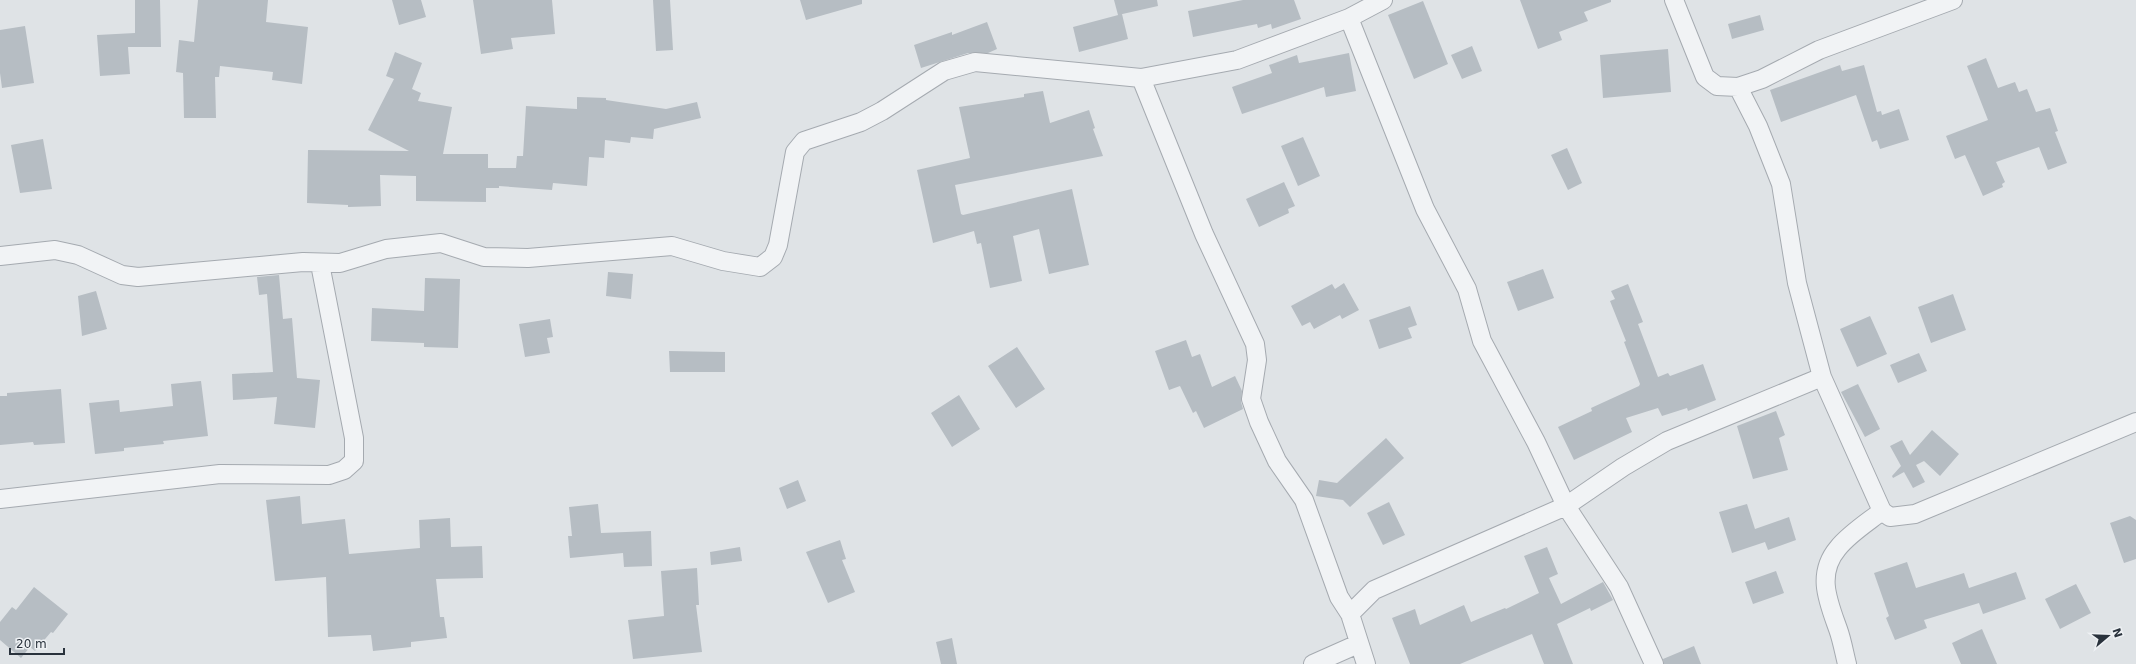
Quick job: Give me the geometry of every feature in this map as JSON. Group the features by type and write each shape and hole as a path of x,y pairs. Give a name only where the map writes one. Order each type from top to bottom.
{"street":[{"path":"0,256 55,250 78,254 122,275 138,277 303,262 320,264 340,263 386,249 441,243 484,257 528,258 672,246 723,261 760,267 773,257 778,245 795,152 798,146 819,135 861,122 882,111 944,71 975,62 1141,78 1237,60 1349,18 1384,0"},
{"path":"1674,0 1705,77 1717,86 1738,87 1762,79 1819,50 1953,0"},
{"path":"1349,18 1391,119 1425,209 1467,289 1482,340 1536,442 1566,506 1619,587 1654,664"},
{"path":"1141,78 1204,234 1255,344 1257,360 1251,399 1259,422 1277,461 1304,500 1339,597 1350,614 1358,644 1366,664"},
{"path":"1738,87 1758,126 1781,184 1797,283 1822,376 1882,511 1890,517 1915,514 2136,422"},
{"path":"0,499 220,474 329,475 344,470 354,461 354,438 320,264"},
{"path":"1350,614 1374,590 1566,506 1623,467 1667,441 1822,376"},
{"path":"1847,664 1838,630 1827,600 1825,583 1828,564 1838,548 1882,511"},
{"path":"1313,664 1358,644"}],"building":[{"path":"135,0 160,0 161,47 128,47 130,74 100,76 97,35 135,33"},
{"path":"198,0 268,0 266,22 308,27 302,84 272,80 273,72 220,66 219,77 215,77 216,118 184,118 183,73 176,72 179,40 194,42"},
{"path":"392,0 421,0 426,17 399,25"},
{"path":"473,0 552,0 555,34 511,38 513,49 481,54"},
{"path":"653,0 670,0 673,50 656,51"},
{"path":"800,0 862,0 862,4 806,20"},
{"path":"1114,0 1157,0 1158,6 1118,15"},
{"path":"1243,0 1294,0 1301,19 1272,29 1271,24 1258,28 1257,24 1193,37 1188,11"},
{"path":"1520,0 1611,0 1611,2 1584,12 1588,21 1559,32 1562,40 1538,49"},
{"path":"1423,1 1448,64 1414,79 1388,15"},
{"path":"1122,14 1128,39 1079,52 1073,27"},
{"path":"1760,15 1764,30 1732,39 1728,24"},
{"path":"987,22 997,49 988,53 968,53 921,68 914,45 952,32 952,35"},
{"path":"25,26 34,83 2,88 0,73 0,30"},
{"path":"1472,46 1482,71 1462,79 1451,55"},
{"path":"1668,49 1671,92 1603,98 1600,55"},
{"path":"395,52 422,63 412,89 421,93 418,101 452,107 443,154 488,154 488,168 516,168 517,156 523,156 526,106 577,109 577,97 606,98 606,100 666,109 697,102 701,118 654,129 653,139 631,137 630,143 605,140 604,158 589,157 587,186 553,183 552,190 499,186 499,188 486,188 486,202 416,201 416,176 380,175 381,206 348,207 348,205 307,203 308,150 409,151 368,130 394,79 386,76"},
{"path":"1349,53 1356,91 1326,97 1324,87 1242,114 1232,87 1272,73 1269,65 1297,55 1299,63"},
{"path":"1986,58 1998,88 2015,82 2019,92 2027,89 2036,112 2050,108 2058,131 2055,132 2067,163 2048,170 2039,147 1996,162 2005,182 2002,184 2003,187 1983,196 1965,155 1955,159 1946,136 1988,120 1967,66"},
{"path":"1840,65 1842,71 1864,65 1877,112 1881,111 1882,115 1899,109 1909,140 1880,149 1877,140 1872,142 1856,95 1781,122 1770,90"},
{"path":"1043,91 1050,123 1089,110 1095,128 1093,129 1103,156 955,185 961,214 963,215 1072,189 1089,265 1049,274 1039,229 1013,236 1022,281 990,288 981,243 977,244 974,231 933,243 917,170 970,158 959,107 1024,97 1024,94"},
{"path":"1303,137 1320,176 1298,186 1281,146"},
{"path":"43,139 52,189 20,193 11,145"},
{"path":"1567,148 1582,183 1568,190 1551,155"},
{"path":"1284,182 1295,206 1288,209 1289,213 1259,227 1246,199"},
{"path":"1543,269 1554,298 1518,311 1507,282"},
{"path":"608,272 633,274 631,299 606,296"},
{"path":"279,275 283,319 292,318 297,378 320,380 315,428 274,424 277,397 233,400 232,374 273,372 267,294 259,295 257,277"},
{"path":"425,278 460,279 458,348 424,347 424,343 371,341 372,308 424,311"},
{"path":"1344,283 1359,310 1342,319 1340,315 1314,329 1310,322 1302,326 1291,306 1332,284 1335,289"},
{"path":"1628,284 1643,322 1638,324 1658,377 1668,373 1670,376 1703,364 1716,400 1688,411 1687,408 1662,416 1658,408 1626,418 1632,432 1574,460 1558,427 1592,411 1591,408 1639,386 1640,384 1624,342 1626,341 1610,301 1615,299 1611,291"},
{"path":"96,291 107,329 82,336 78,296"},
{"path":"1953,294 1966,330 1931,343 1918,307"},
{"path":"1410,306 1417,325 1408,328 1412,338 1379,349 1369,320"},
{"path":"1870,316 1887,354 1857,367 1840,329"},
{"path":"550,319 553,337 547,338 550,353 525,357 519,324"},
{"path":"1186,340 1192,357 1200,354 1212,387 1235,376 1242,391 1241,402 1243,409 1204,428 1196,411 1193,413 1180,386 1169,390 1155,351"},
{"path":"1017,347 1045,389 1016,408 988,366"},
{"path":"669,351 725,352 725,372 670,372"},
{"path":"1919,353 1927,371 1898,383 1890,365"},
{"path":"201,381 208,436 163,441 164,444 124,448 124,451 95,454 89,403 119,400 120,412 173,406 171,384"},
{"path":"1858,384 1880,429 1865,437 1841,392"},
{"path":"61,389 65,443 34,445 33,442 0,445 0,396 7,396 7,393"},
{"path":"959,395 980,429 952,447 931,413"},
{"path":"1776,411 1785,435 1779,438 1788,470 1753,479 1737,426"},
{"path":"1932,430 1959,454 1940,476 1924,461 1916,465 1925,482 1913,488 1904,472 1893,478 1892,476 1901,466 1890,446 1902,440 1910,455"},
{"path":"1386,438 1404,458 1350,507 1343,500 1316,496 1319,480 1337,483"},
{"path":"798,480 806,501 787,509 779,488"},
{"path":"300,496 302,524 345,519 349,554 420,548 419,520 450,518 451,547 482,546 483,578 436,579 440,617 444,617 447,638 411,642 411,647 373,651 371,635 328,637 326,577 275,581 266,500"},
{"path":"1389,502 1405,535 1383,545 1367,513"},
{"path":"598,504 601,533 651,531 652,566 624,567 623,553 570,558 568,536 572,536 569,507"},
{"path":"1747,504 1755,529 1789,517 1796,540 1768,550 1765,542 1732,553 1719,512"},
{"path":"2130,516 2136,520 2136,559 2124,563 2110,523"},
{"path":"840,540 846,559 842,560 855,592 828,603 806,552"},
{"path":"740,547 742,561 711,565 710,552"},
{"path":"1547,547 1558,574 1549,578 1561,604 1603,582 1613,600 1591,611 1590,608 1557,624 1573,664 1544,664 1532,634 1460,664 1410,664 1392,618 1415,609 1420,625 1464,605 1471,622 1505,608 1506,609 1539,593 1524,556"},
{"path":"1907,562 1916,588 1964,573 1969,588 2016,572 2026,599 1983,614 1979,603 1924,620 1927,628 1895,640 1886,618 1889,616 1874,573"},
{"path":"697,568 699,605 696,605 702,652 633,659 628,620 664,616 661,571"},
{"path":"1776,571 1784,593 1753,604 1745,582"},
{"path":"2076,584 2091,613 2060,629 2045,599"},
{"path":"34,587 68,614 53,633 51,632 35,651 30,647 21,658 0,640 0,622 12,607 16,610"},
{"path":"1982,629 1997,664 1961,664 1952,643"},
{"path":"952,638 957,664 941,664 936,642"},
{"path":"1694,646 1701,664 1664,664 1663,659"}]}
